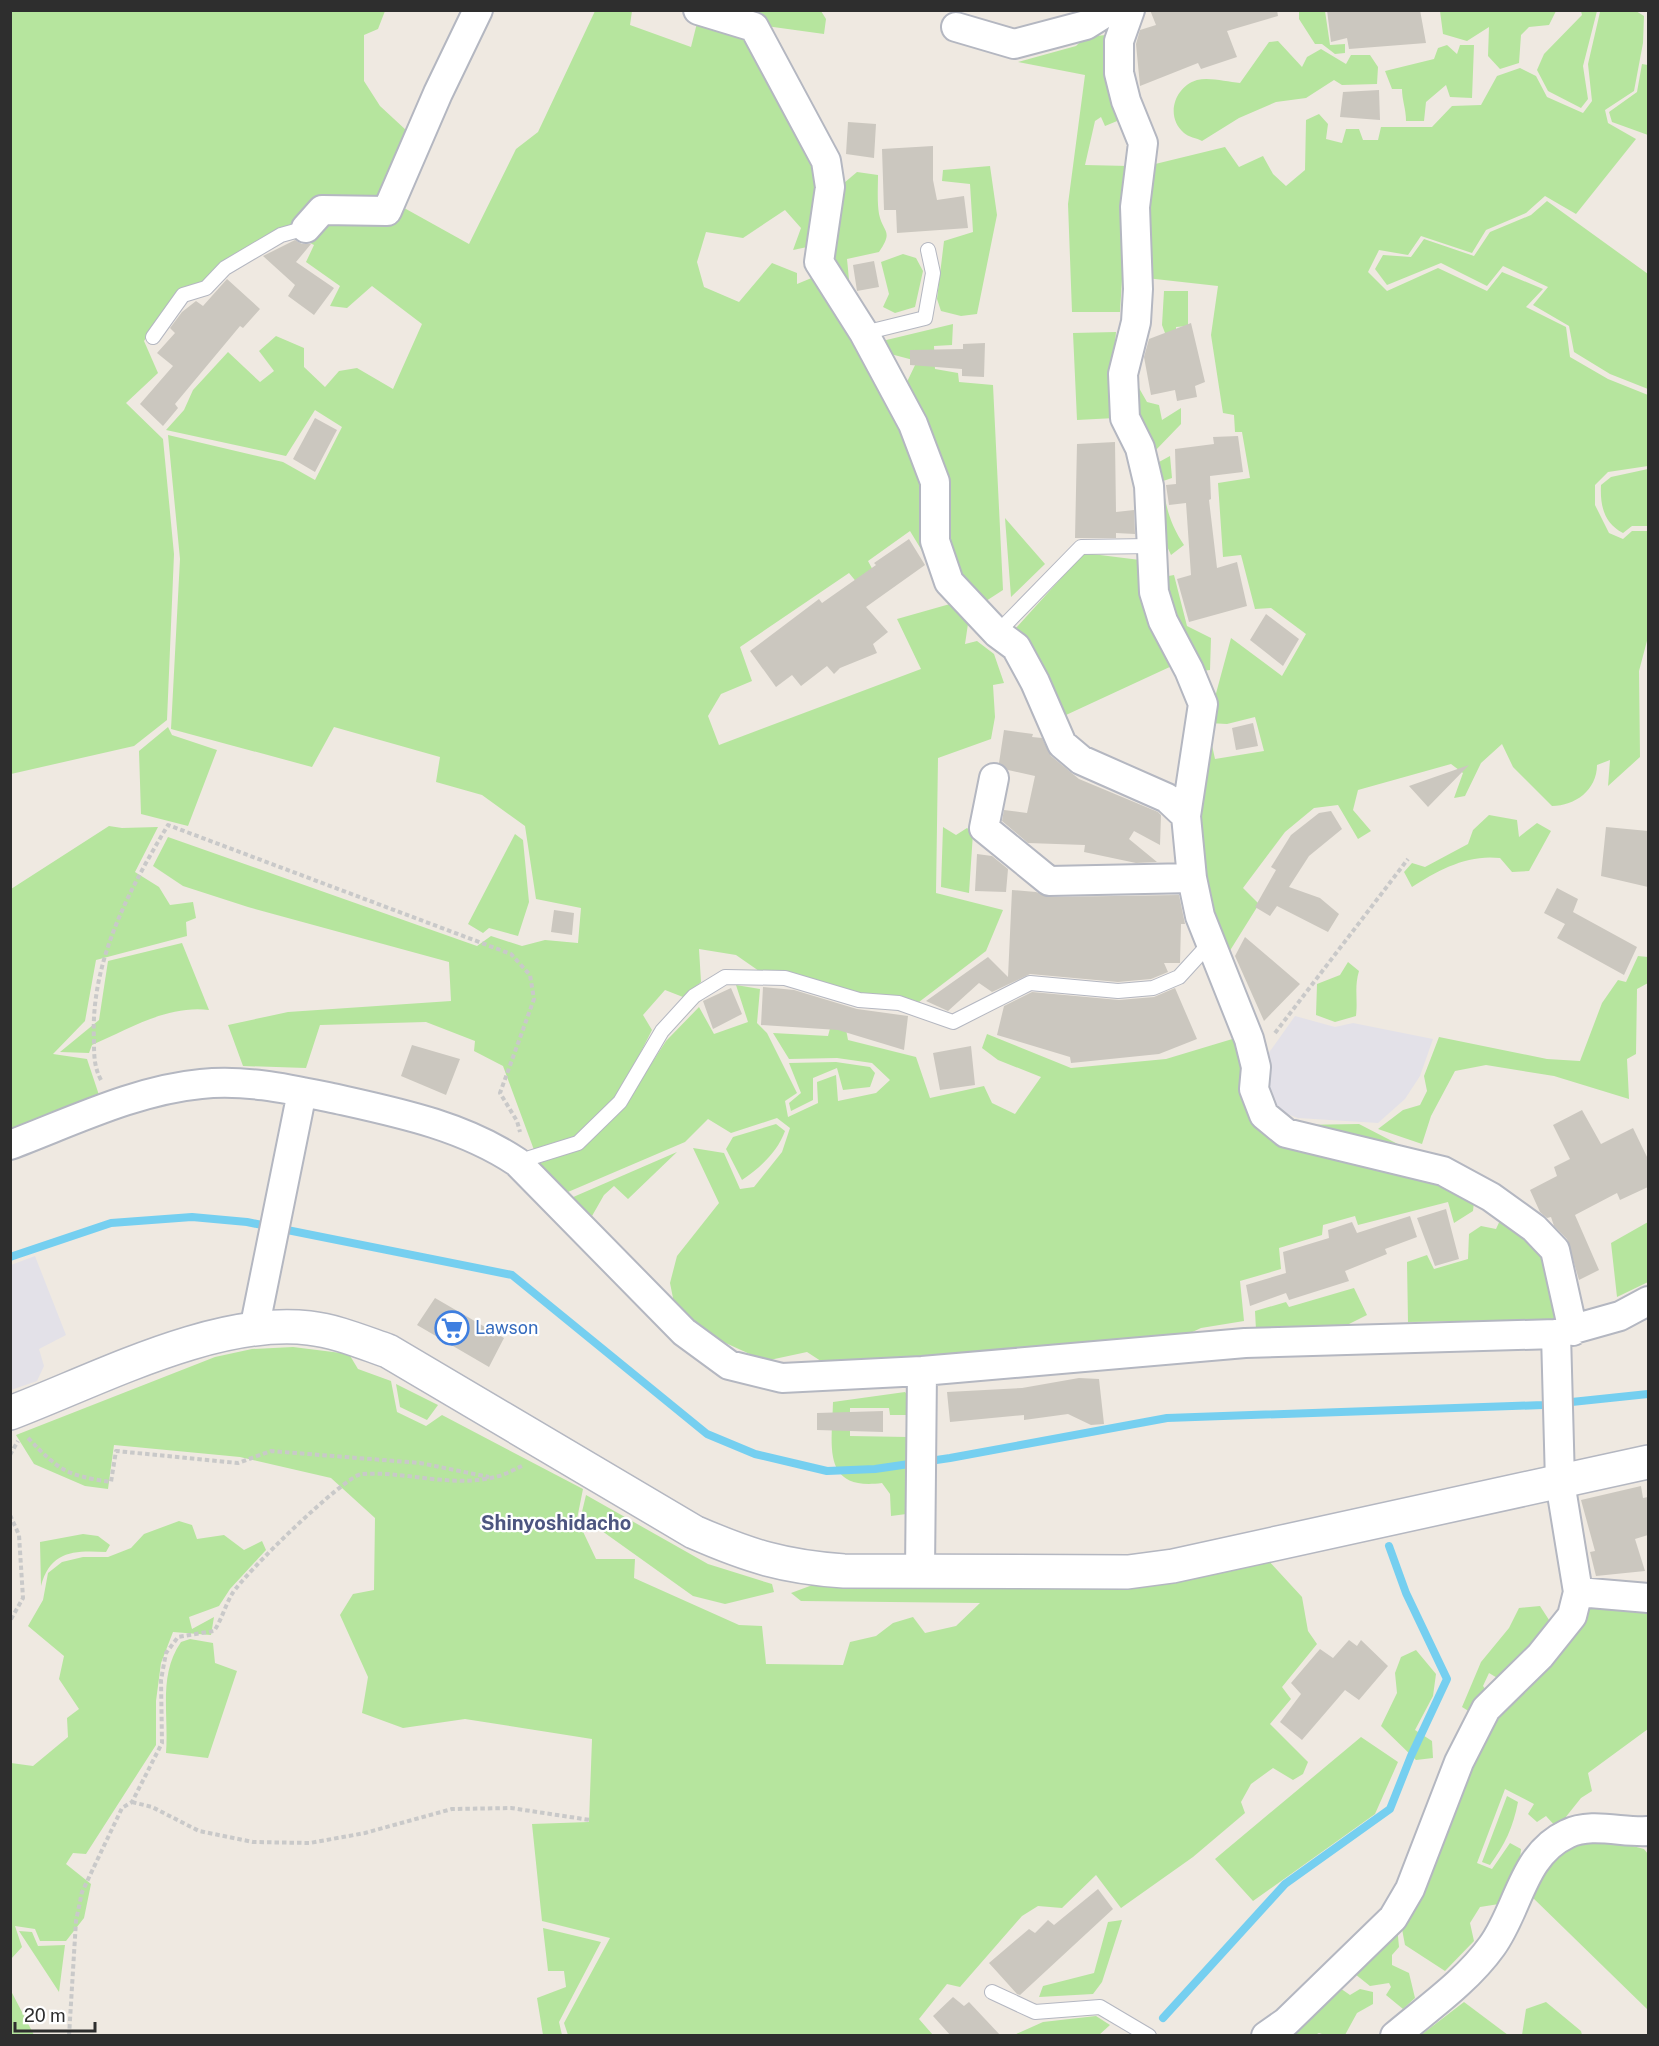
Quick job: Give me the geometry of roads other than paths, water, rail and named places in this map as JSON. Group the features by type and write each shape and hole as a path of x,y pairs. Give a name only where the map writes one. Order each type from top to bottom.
{"street":[{"path":"306,228 322,210 387,211 438,93 478,10"},
{"path":"698,10 754,27 826,161 830,187 819,262 864,333 913,424 935,482 935,541 949,582 998,633 1016,647 1035,682 1062,744 1081,760 1167,798 1186,816"},
{"path":"956,27 1014,44 1086,25 1110,10"},
{"path":"1130,10 1119,41 1119,73 1126,101 1143,143 1135,207 1138,288 1136,322 1123,374 1125,418 1140,448 1149,486 1154,592 1163,621 1189,670 1203,704 1186,816 1192,878 1200,916 1249,1039 1254,1059 1254,1089 1264,1115 1286,1133 1443,1171 1491,1197 1534,1227 1555,1250 1564,1333 1557,1386 1558,1422 1560,1482 1578,1592 1572,1616 1540,1656 1486,1709 1459,1762 1410,1889 1393,1918 1286,2022 1266,2036"},
{"path":"994,778 984,828 1049,881 1192,878"},
{"path":"10,1145 113,1105 201,1084 274,1086 410,1115 489,1144 522,1161 684,1332 729,1365 782,1378 922,1371 1245,1344 1564,1333 1620,1316 1648,1301"},
{"path":"254,1330 302,1092"},
{"path":"17,1423 174,1348 254,1330 307,1328 336,1333 388,1351 694,1532 747,1555 803,1568 920,1571 1087,1574 1139,1571 1173,1566 1648,1462"},
{"path":"920,1571 922,1371"},
{"path":"1578,1592 1648,1598"},
{"path":"1395,2036 1455,1986 1493,1945 1528,1872 1546,1846 1569,1832 1590,1829 1648,1831"}],"lane":[{"path":"153,337 183,295 206,288 225,268 281,235 306,228"},
{"path":"864,333 925,318 933,273 928,250"},
{"path":"998,633 1081,547 1151,546"},
{"path":"522,1161 578,1143 620,1102 662,1031 694,996 725,977 785,978 859,1000 899,1003 953,1022 1030,983 1118,991 1153,988 1179,977 1210,943"},
{"path":"992,1992 1035,2012 1100,2007 1149,2036"}],"waterway":[{"path":"10,1257 111,1223 192,1217 247,1222 512,1275 707,1434 755,1454 827,1471 875,1469 950,1458 1167,1418 1543,1405 1648,1394"},
{"path":"1163,2018 1285,1884 1390,1809 1411,1756 1447,1679 1406,1593 1389,1546"}],"place":[{"name":"Lawson","path":"452,1328"}],"district":[{"name":"Shinyoshidacho","path":"556,1523"}]}
